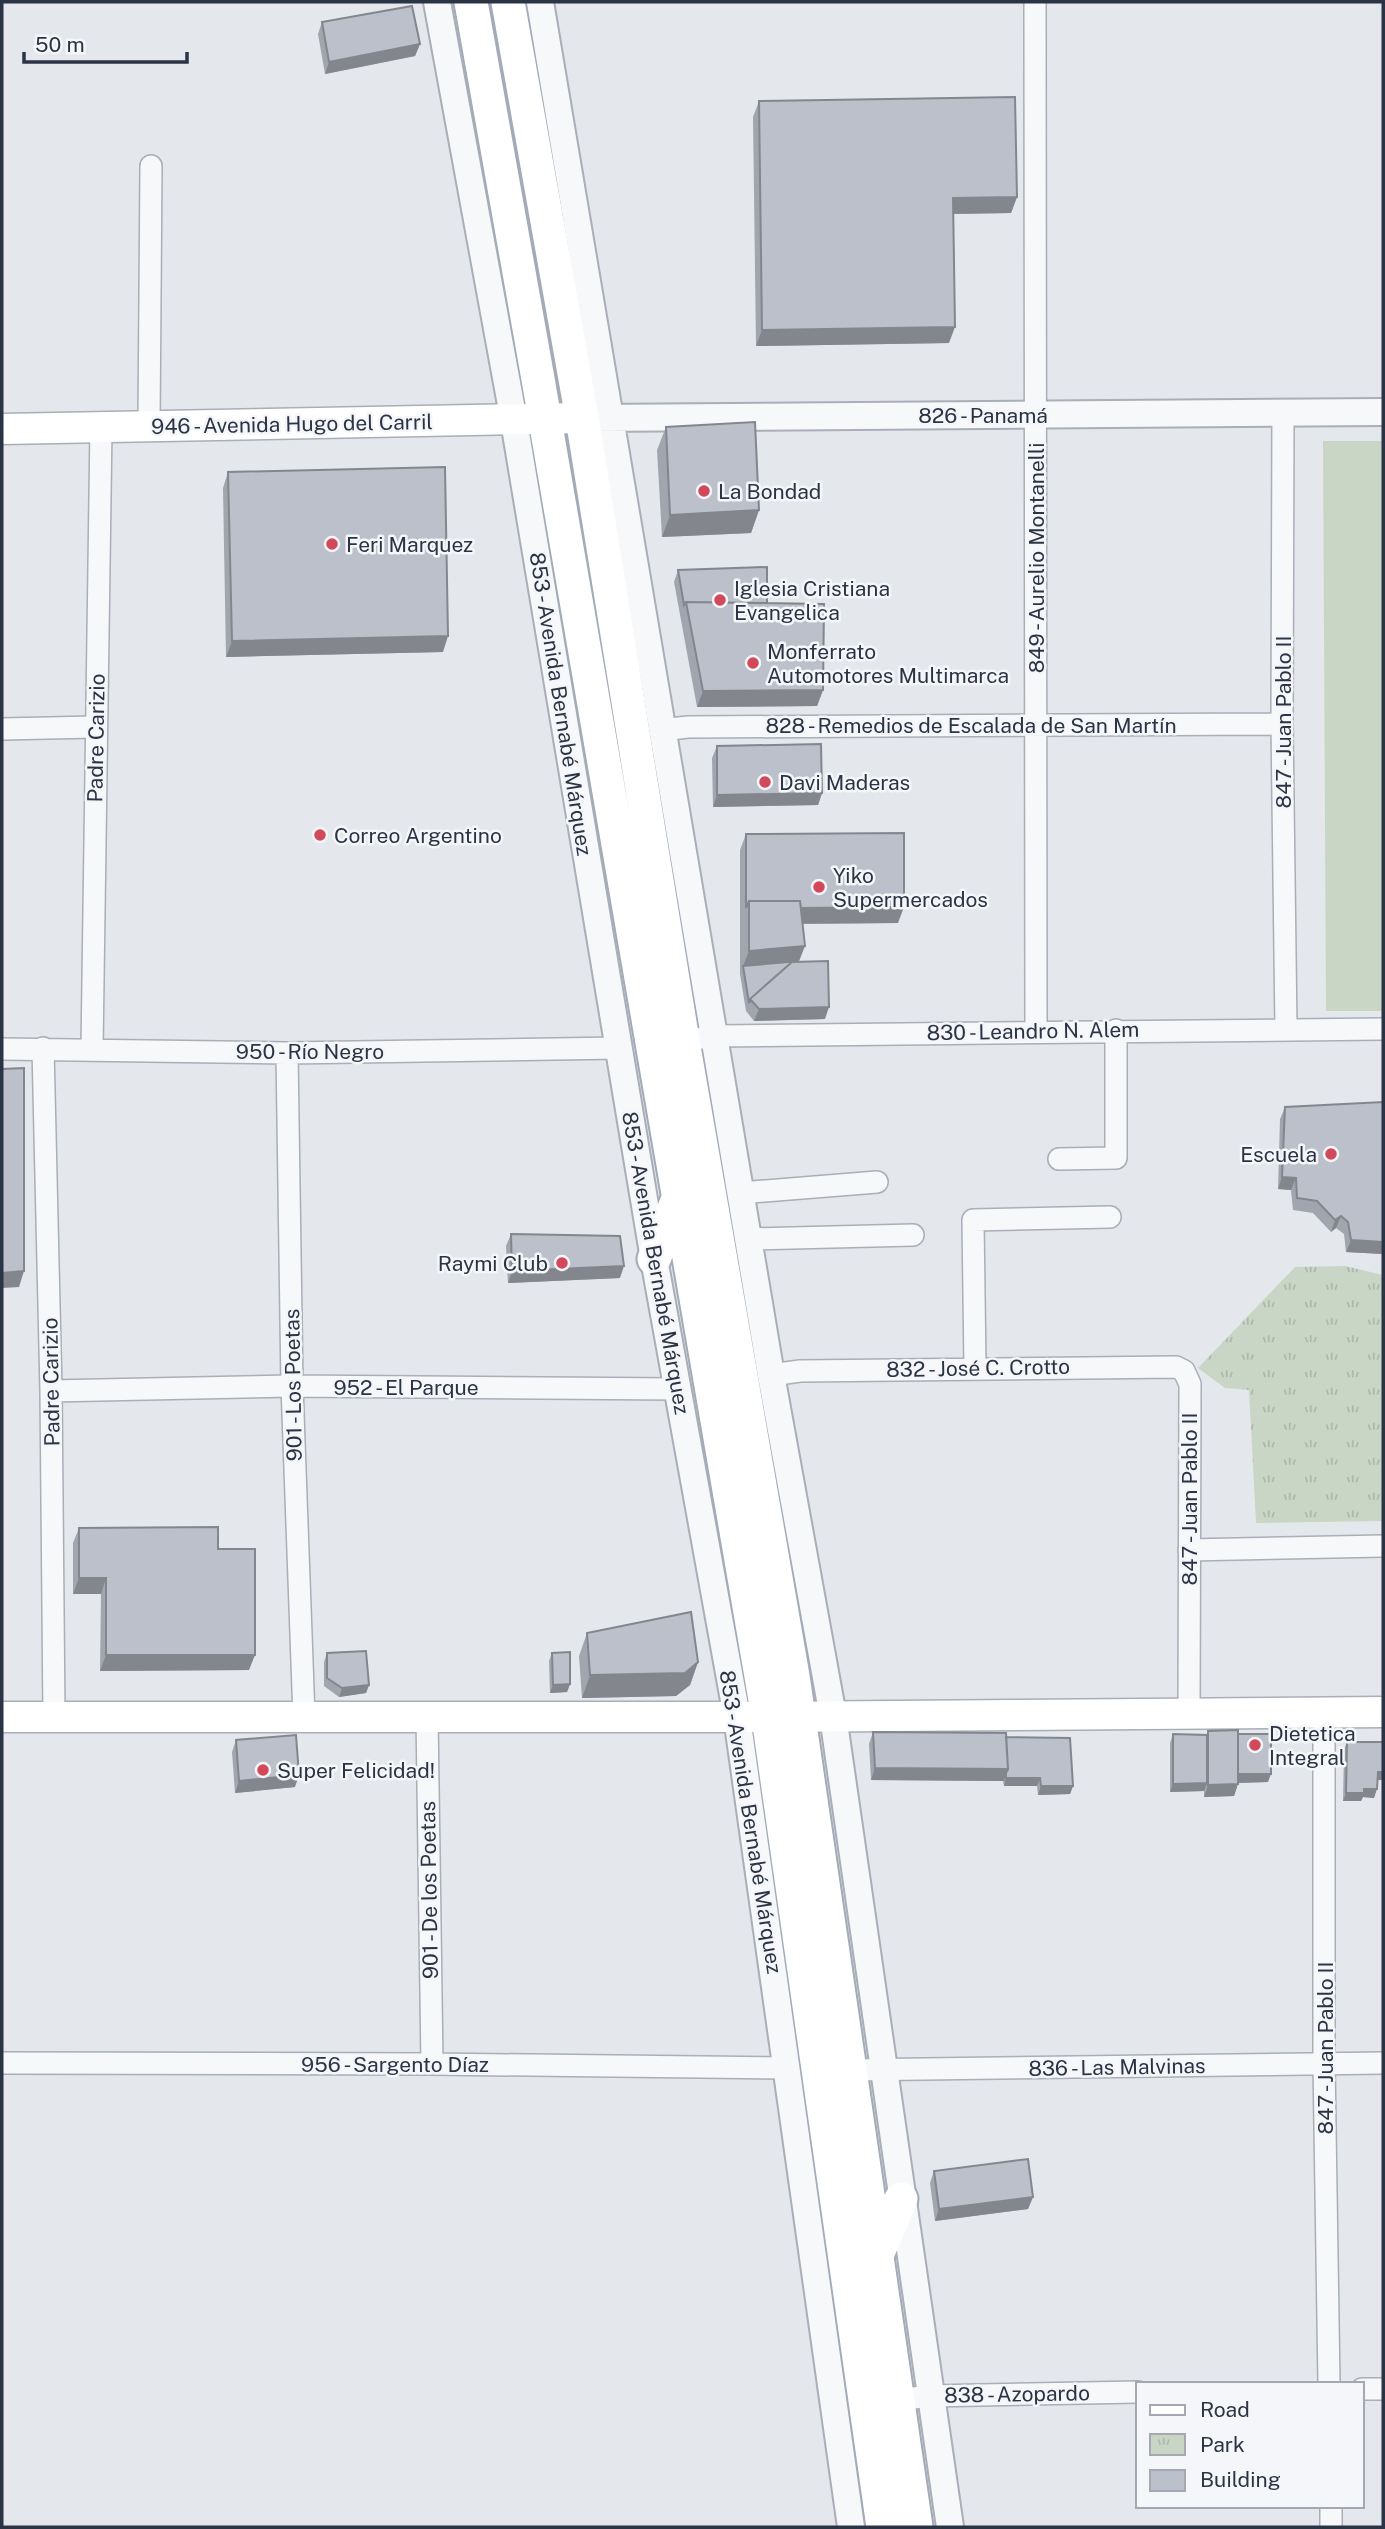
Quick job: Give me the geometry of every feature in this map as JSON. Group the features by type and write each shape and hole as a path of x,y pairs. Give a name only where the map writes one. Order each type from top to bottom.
{"main road":[{"name":"853 - Avenida Bernabé Márquez","path":"508,2 597,418 683,1041 768,1717 883,2527"},
{"name":"853 - Avenida Bernabé Márquez","path":"471,4 530,421 678,1196 768,1717 850,2070 916,2527"},
{"name":"946 - Avenida Hugo del Carril","path":"2,429 597,418"},
{"path":"654,1259 678,1196"},
{"path":"2,1717 768,1717 1383,1712"},
{"path":"877,2255 901,2199"}],"street":[{"name":"853 - Avenida Bernabé Márquez","path":"437,2 530,421 619,1048 677,1389 768,1717 788,2068 852,2527"},
{"path":"471,4 508,2"},
{"name":"853 - Avenida Bernabé Márquez","path":"540,2 597,418 661,730 771,1375 833,1716 950,2527"},
{"name":"849 - Aurelio Montanelli","path":"1035,2 1036,1031"},
{"path":"149,425 151,166"},
{"name":"826 - Panamá","path":"597,418 1383,412"},
{"name":"847 - Juan Pablo II","path":"1283,414 1282,724 1286,1029"},
{"name":"Padre Carizio","path":"92,1049 101,427"},
{"name":"828 - Remedios de Escalada de San Martín","path":"661,730 688,727 1282,724"},
{"path":"2,729 95,727"},
{"name":"830 - Leandro N. Alem","path":"683,1041 715,1036 1383,1029"},
{"path":"1059,1159 1116,1158 1116,1030"},
{"name":"Padre Carizio","path":"43,1048 51,1391 54,1717"},
{"name":"950 - Río Negro","path":"2,1049 287,1053 619,1048"},
{"name":"901 - Los Poetas","path":"287,1053 292,1386 304,1717"},
{"path":"740,1193 877,1182"},
{"path":"975,1367 973,1220 1110,1217"},
{"path":"748,1240 913,1235"},
{"name":"832 - José C. Crotto","path":"771,1375 800,1371 975,1367 1176,1367 1184,1371"},
{"name":"847 - Juan Pablo II","path":"1184,1371 1190,1384 1189,1713"},
{"name":"952 - El Parque","path":"51,1391 292,1386 677,1389"},
{"path":"1189,1550 1383,1546"},
{"name":"847 - Juan Pablo II","path":"1324,1712 1324,2063 1329,2382"},
{"name":"901 - De los Poetas","path":"426,1716 432,2064"},
{"name":"956 - Sargento Díaz","path":"2,2063 788,2068"},
{"name":"836 - Las Malvinas","path":"850,2070 1383,2063"},
{"path":"1364,2389 1383,2389"},
{"name":"838 - Azopardo","path":"897,2399 1136,2392"},
{"path":"1331,2508 1331,2527"}],"green space":[{"path":"1323,441 1383,441 1383,1011 1326,1011"},
{"path":"1345,1266 1383,1275 1383,1521 1256,1523 1249,1390 1225,1388 1198,1368 1295,1267"}],"building":[{"path":"412,6 420,44 329,62 322,22"},
{"path":"1015,97 1017,197 953,198 955,327 762,330 759,101"},
{"name":"La Bondad","path":"755,422 759,510 670,515 666,427"},
{"name":"Feri Marquez","path":"445,467 448,636 232,641 228,472"},
{"path":"767,567 767,603 686,602 684,605 678,570"},
{"name":"Monferrato Automotores Multimarca","path":"686,602 824,604 823,690 703,691"},
{"name":"Davi Maderas","path":"821,744 822,793 717,795 717,746"},
{"name":"Yiko Supermercados","path":"904,833 904,907 801,908 800,901 749,901 746,908 746,834"},
{"path":"749,901 800,901 805,946 749,951"},
{"path":"797,961 792,962 750,999 749,1003 743,966"},
{"path":"828,961 829,1007 759,1009 750,999 792,962"},
{"path":"24,1068 24,1271 2,1273 2,1069"},
{"name":"Escuela","path":"1383,1102 1383,1242 1351,1240 1348,1222 1341,1216 1335,1220 1317,1201 1297,1198 1296,1178 1282,1177 1285,1107"},
{"name":"Raymi Club","path":"511,1234 620,1236 624,1266 512,1271"},
{"path":"218,1527 218,1549 255,1549 255,1655 106,1655 106,1578 79,1578 79,1528"},
{"path":"691,1612 698,1662 685,1673 590,1675 587,1633"},
{"path":"366,1651 369,1685 342,1688 327,1678 327,1653"},
{"path":"570,1652 570,1684 553,1685 552,1653"},
{"path":"1238,1730 1238,1784 1208,1785 1208,1731"},
{"path":"873,1732 1006,1733 1008,1769 875,1768"},
{"path":"1173,1734 1207,1735 1207,1783 1173,1784"},
{"path":"1238,1734 1271,1734 1271,1774 1238,1774"},
{"name":"Super Felicidad!","path":"296,1735 299,1775 239,1781 236,1740"},
{"path":"1006,1737 1070,1738 1073,1786 1041,1786 1040,1778 1006,1778"},
{"path":"1347,1742 1383,1742 1383,1772 1378,1772 1377,1789 1364,1789 1364,1793 1346,1793"},
{"path":"1028,2159 1033,2197 939,2209 934,2171"}],"place":[{"name":"La Bondad","path":"704,491"},
{"name":"Feri Marquez","path":"332,544"},
{"name":"Iglesia Cristiana Evangelica","path":"720,600"},
{"name":"Monferrato Automotores Multimarca","path":"753,663"},
{"name":"Davi Maderas","path":"765,782"},
{"name":"Correo Argentino","path":"320,835"},
{"name":"Yiko Supermercados","path":"819,887"},
{"name":"Escuela","path":"1331,1154"},
{"name":"Raymi Club","path":"562,1263"},
{"name":"Dietetica Integral","path":"1255,1745"},
{"name":"Super Felicidad!","path":"263,1770"}]}
